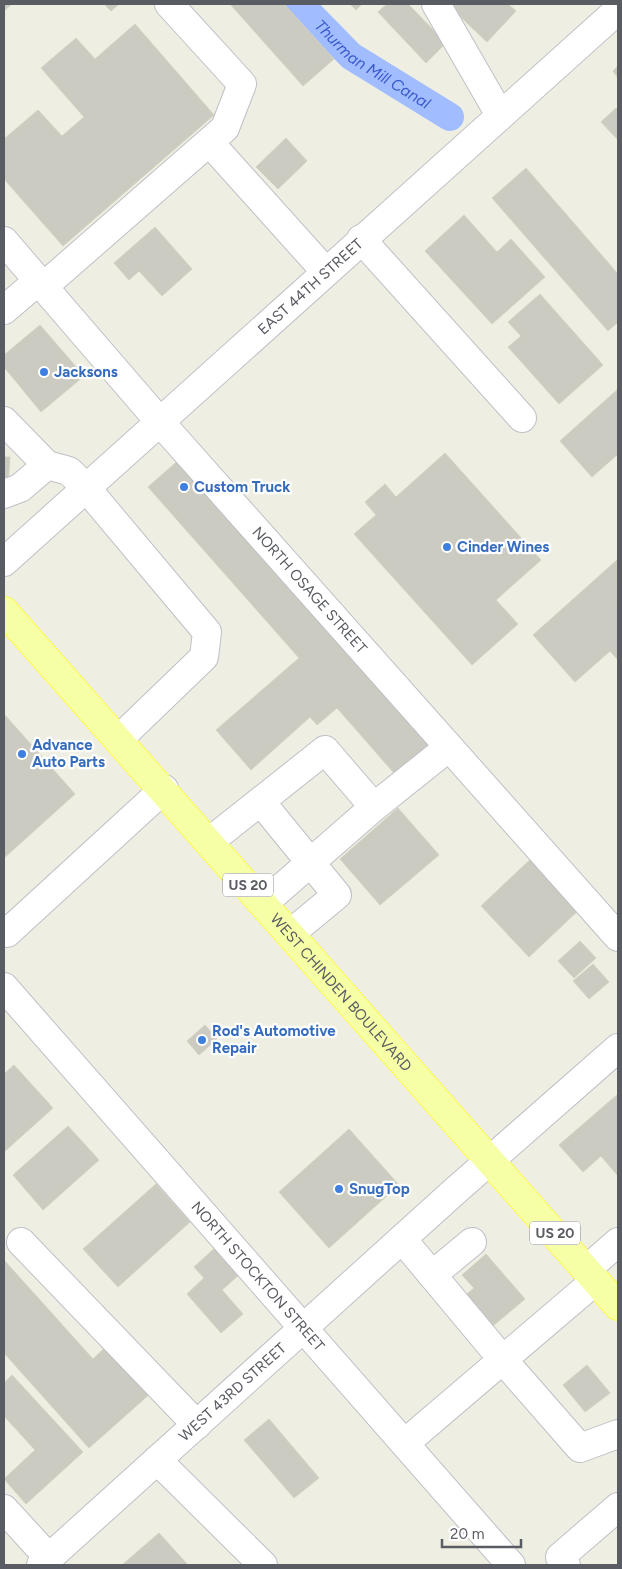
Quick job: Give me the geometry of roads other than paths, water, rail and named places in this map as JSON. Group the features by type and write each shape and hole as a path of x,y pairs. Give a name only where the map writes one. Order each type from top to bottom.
{"main road":[{"name":"WEST CHINDEN BOULEVARD","path":"4,610 264,902 618,1306"}],"street":[{"path":"4,310 41,284 210,143 225,128 242,84 168,4"},
{"path":"436,4 500,115"},
{"name":"EAST 44TH STREET","path":"4,562 87,489 360,239 618,10"},
{"path":"210,143 326,272"},
{"path":"360,239 522,418"},
{"name":"NORTH OSAGE STREET","path":"4,241 160,422 618,937"},
{"path":"4,421 47,464 68,471 87,489 207,632 204,657 119,739"},
{"path":"4,494 20,488 47,464"},
{"path":"264,902 374,807 449,747"},
{"path":"209,842 325,750 374,807"},
{"path":"5,933 164,789"},
{"path":"261,802 337,894 291,933"},
{"name":"NORTH STOCKTON STREET","path":"4,987 511,1565"},
{"name":"WEST 43RD STREET","path":"45,1562 402,1239 618,1048"},
{"path":"402,1239 502,1360 580,1448 618,1434"},
{"path":"21,1242 197,1425"},
{"path":"432,1275 472,1242"},
{"path":"405,1443 502,1360 591,1275 618,1242"},
{"path":"157,1460 263,1565"},
{"path":"566,1565 560,1558 618,1506"},
{"path":"4,1509 45,1562"}],"waterway":[{"name":"Thurman Mill Canal","path":"300,4 351,56 450,117"}],"place":[{"name":"Jacksons","path":"44,372"},
{"name":"Custom Truck","path":"184,487"},
{"name":"Cinder Wines","path":"447,547"},
{"name":"Advance Auto Parts","path":"22,754"},
{"name":"Rod's Automotive Repair","path":"202,1040"},
{"name":"SnugTop","path":"339,1189"}]}
